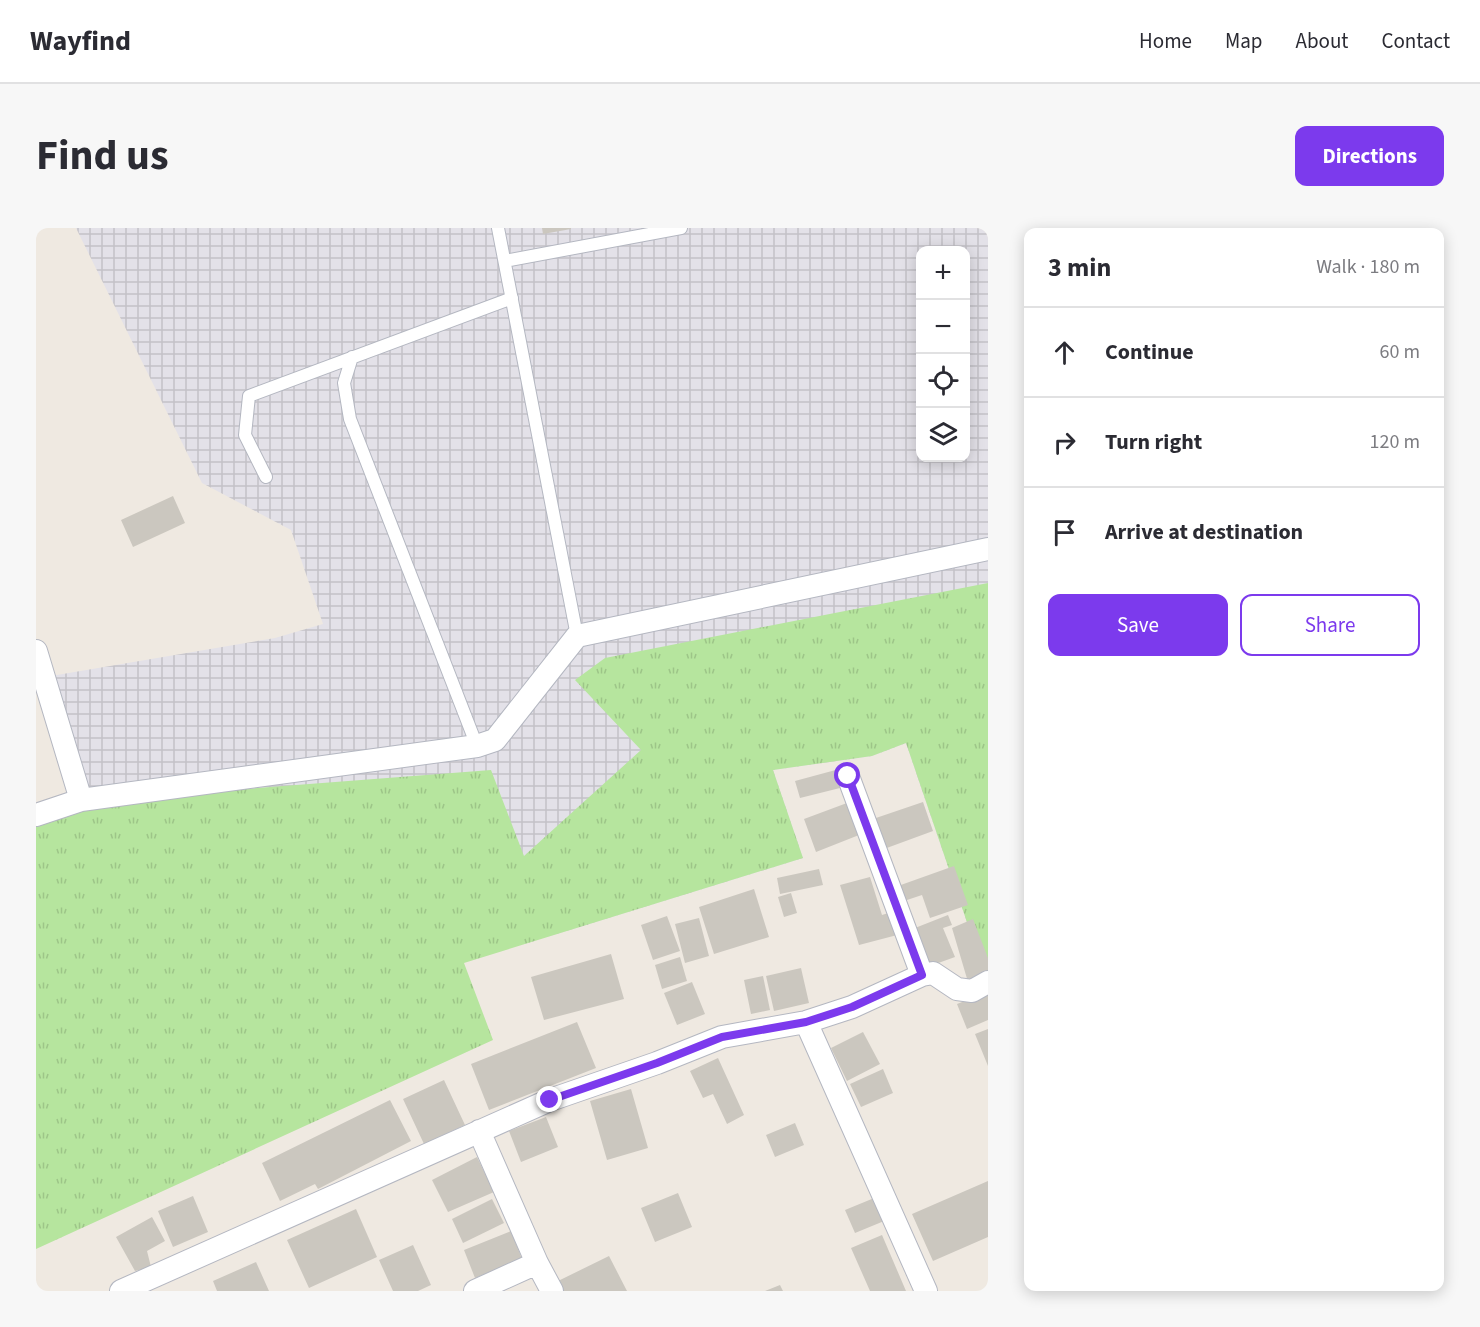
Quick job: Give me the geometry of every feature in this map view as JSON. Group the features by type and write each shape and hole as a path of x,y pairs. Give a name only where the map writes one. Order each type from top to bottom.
{"street":[{"path":"36,815 81,800 477,746 495,740 577,636 988,549"},
{"path":"36,651 81,800"},
{"path":"848,776 922,975"},
{"path":"121,1291 550,1100 647,1067 722,1037 806,1022 852,1007 922,975 933,973 957,989 972,991 988,982"},
{"path":"806,1022 926,1291"},
{"path":"479,1131 537,1263 552,1291"},
{"path":"475,1291 537,1263"}],"lane":[{"path":"498,228 577,636"},
{"path":"505,261 681,228"},
{"path":"266,477 245,435 249,396 512,298"},
{"path":"352,357 344,383 350,419 477,746"}],"shaded area":[{"path":"76,228 988,228 988,980 906,743 872,756 773,770 803,858 547,937 90,801 51,676 275,638 323,624 291,530 202,483"}],"green space":[{"path":"988,583 987,981 906,743 872,756 773,770 803,858 464,963 493,1040 36,1249 36,816 90,801 491,770 524,856 641,750 575,680 605,658"}],"building":[{"path":"542,228 571,228 571,229 543,234"},
{"path":"173,496 185,523 133,547 121,520"},
{"path":"843,768 848,786 800,798 795,781"},
{"path":"923,802 933,831 884,849 873,819"},
{"path":"847,803 859,835 816,852 804,819"},
{"path":"954,866 968,905 930,918 922,895 904,901 898,886"},
{"path":"819,869 823,885 780,894 777,878"},
{"path":"870,877 882,915 895,911 901,934 859,945 840,885"},
{"path":"754,889 769,937 714,954 699,907"},
{"path":"791,893 797,913 784,917 778,897"},
{"path":"948,915 952,925 943,928 955,957 930,966 915,928"},
{"path":"667,916 680,951 653,960 641,925"},
{"path":"699,918 709,956 685,963 675,924"},
{"path":"973,919 988,958 988,976 968,982 952,928"},
{"path":"611,954 624,999 544,1020 531,977"},
{"path":"680,957 687,981 662,989 655,965"},
{"path":"801,968 809,1003 774,1011 766,976"},
{"path":"763,976 770,1010 751,1014 744,980"},
{"path":"692,982 705,1014 677,1025 664,993"},
{"path":"988,992 988,1020 967,1029 957,1004"},
{"path":"577,1022 596,1068 489,1110 471,1064"},
{"path":"988,1029 988,1066 975,1034"},
{"path":"863,1032 880,1064 847,1081 831,1048"},
{"path":"718,1058 744,1115 727,1124 713,1094 703,1098 690,1071"},
{"path":"883,1069 893,1093 861,1107 850,1084"},
{"path":"444,1080 465,1125 424,1144 403,1099"},
{"path":"631,1089 648,1148 607,1160 590,1101"},
{"path":"390,1100 411,1141 318,1189 315,1184 280,1201 262,1163"},
{"path":"546,1117 558,1147 521,1162 509,1131"},
{"path":"795,1123 804,1145 775,1157 766,1135"},
{"path":"477,1157 494,1192 448,1212 432,1180"},
{"path":"988,1181 988,1237 933,1261 912,1214"},
{"path":"678,1193 692,1227 655,1242 641,1208"},
{"path":"193,1196 208,1232 173,1247 158,1211"},
{"path":"879,1196 889,1219 855,1233 845,1210"},
{"path":"492,1199 504,1223 463,1243 452,1219"},
{"path":"356,1209 377,1257 309,1288 287,1240"},
{"path":"152,1217 165,1241 147,1251 151,1267 135,1271 116,1237"},
{"path":"511,1231 522,1259 475,1278 464,1250"},
{"path":"882,1235 906,1291 870,1291 851,1248"},
{"path":"413,1245 431,1285 418,1291 393,1291 379,1260"},
{"path":"609,1256 627,1291 560,1291 556,1282"},
{"path":"256,1262 269,1291 217,1291 213,1281"},
{"path":"780,1285 783,1291 765,1291"}],"route":[{"path":"550,1100 606,1082 722,1037 806,1022 852,1007 922,975 848,776"}]}
